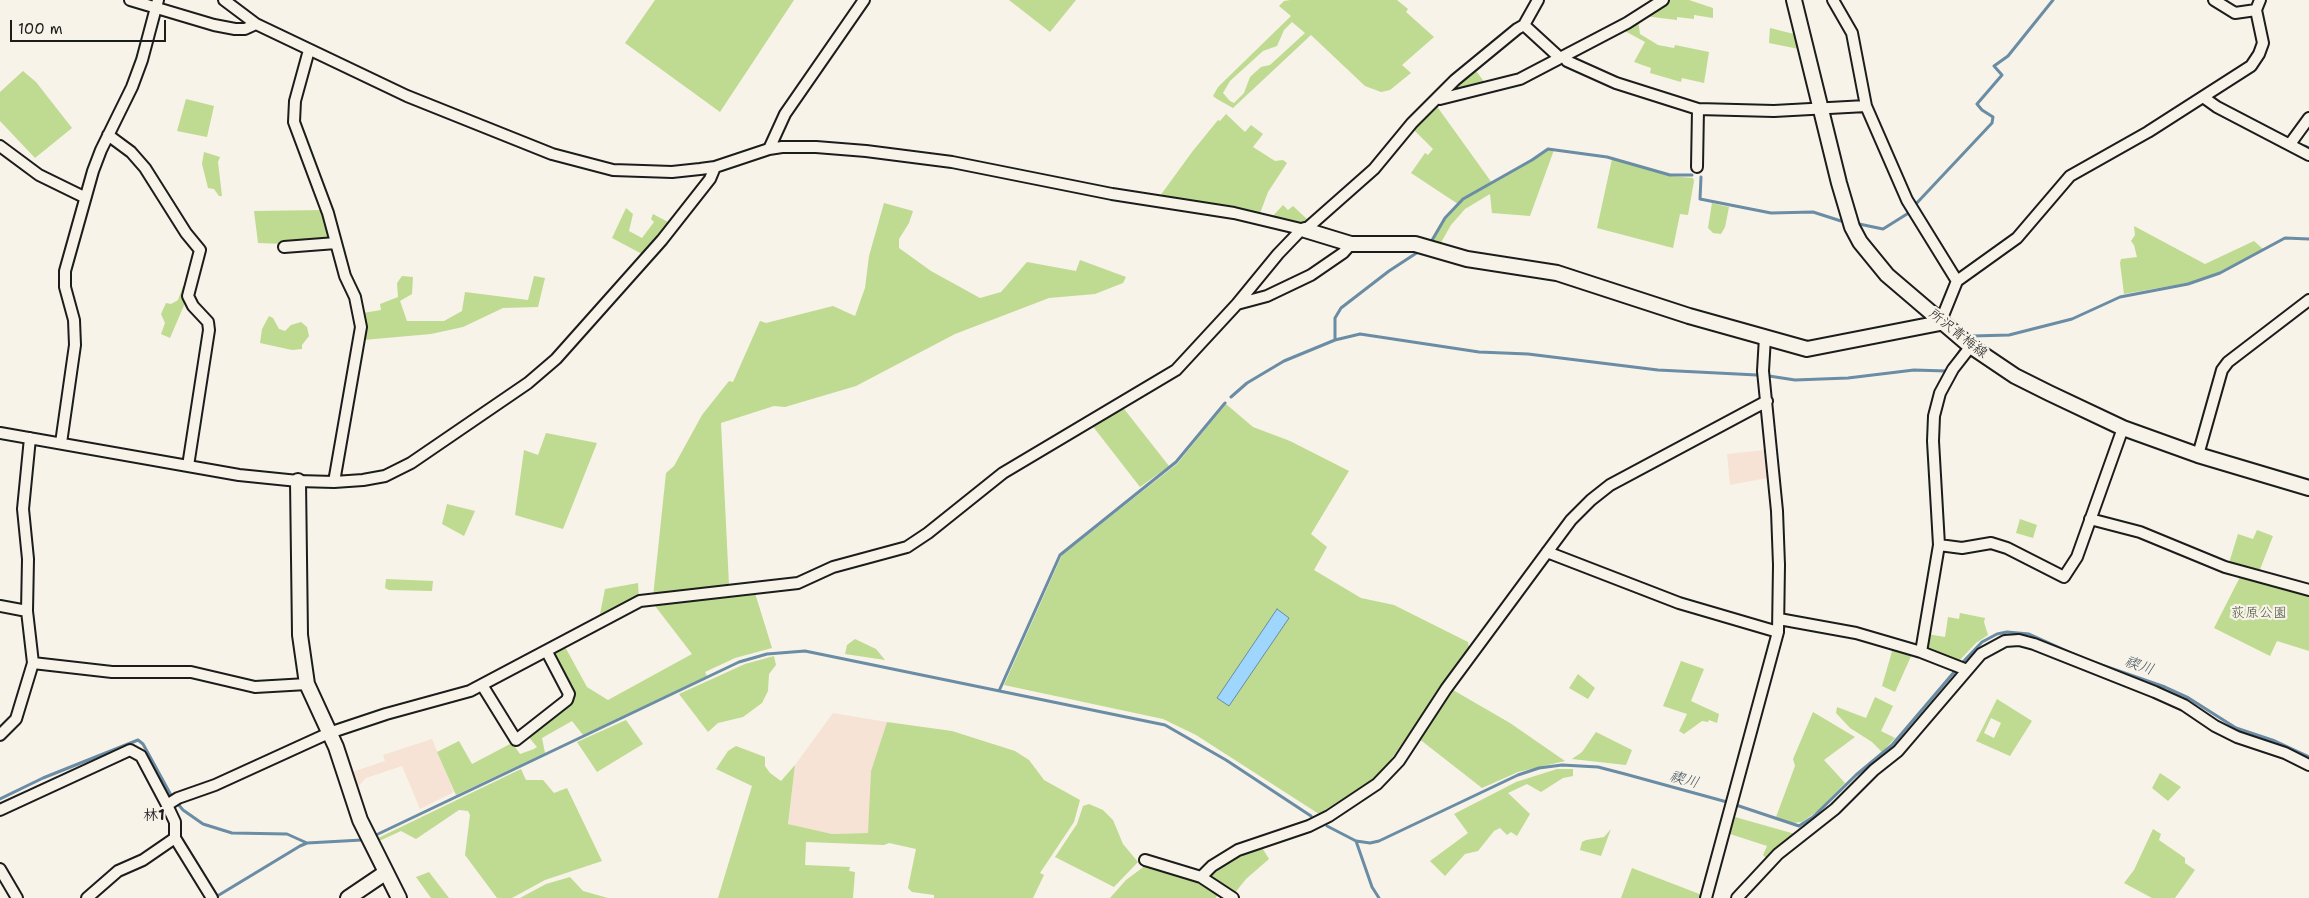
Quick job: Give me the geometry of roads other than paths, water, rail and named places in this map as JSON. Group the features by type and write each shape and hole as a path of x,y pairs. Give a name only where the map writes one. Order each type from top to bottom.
{"street":[{"path":"130,0 158,4 214,25 245,29 256,24"},
{"path":"224,0 256,24 407,96 525,144 582,163 613,170 672,172 715,167 768,149 816,147 952,162 1112,194 1234,214 1304,229 1351,244 1415,244 1467,259 1557,273 1666,309 1807,349 1940,323 1957,281 2017,238 2070,176 2148,132 2256,61 2263,43 2258,5 2235,13 2214,0"},
{"path":"768,149 785,114 864,0"},
{"path":"167,805 178,798 215,785 329,734 386,714 470,691 640,601 798,583 833,567 907,547 928,533 1003,473 1176,370 1237,304 1278,254 1374,169 1403,133 1455,80 1517,29 1524,26 1538,0"},
{"path":"1438,99 1520,79 1663,0"},
{"name":"所沢青梅線","path":"1794,0 1820,110 1852,227 1860,242 1887,275 1940,323 2015,376 2124,428 2198,455 2309,488"},
{"path":"1833,0 1852,33 1866,106 1907,200 1957,281"},
{"path":"61,443 75,346 74,320 64,279 84,198 108,135 142,60 158,4"},
{"path":"1524,26 1567,61 1616,83 1698,109 1766,111 1820,110 1866,106"},
{"path":"309,50 295,101 294,122 328,213 345,276 355,297 360,327 334,482"},
{"path":"2203,97 2217,107 2309,155"},
{"path":"1696,167 1698,109"},
{"path":"2290,144 2309,118"},
{"path":"108,135 130,152 145,168 186,232 200,250 188,296 193,306 208,322 209,330 188,466"},
{"path":"0,146 39,175 84,198"},
{"path":"0,433 239,475 298,481 334,482 364,480 397,471 528,383 556,359 662,240 710,179 715,167"},
{"path":"284,247 336,243"},
{"path":"1237,304 1266,296 1311,275 1343,253 1351,244"},
{"path":"2198,455 2222,370 2228,362 2309,300"},
{"path":"1706,898 1778,632 1777,520 1764,371 1765,337"},
{"path":"1921,652 1939,545 1932,441 1934,416 1945,385 1967,343"},
{"path":"1201,877 1212,866 1238,850 1309,826 1330,816 1384,778 1399,761 1446,689 1572,520 1610,486 1767,401"},
{"path":"1939,545 1962,548 1991,543 2007,548 2064,577 2077,557 2124,428"},
{"path":"0,735 16,719 32,663 27,611 28,559 24,509 30,438"},
{"path":"298,481 300,635 307,684 341,761 357,813 385,873 400,898"},
{"path":"2090,519 2140,532 2225,567 2309,590"},
{"path":"1547,552 1679,603 1778,632"},
{"path":"0,606 27,611"},
{"path":"1779,619 1856,633 1921,652 1967,670"},
{"path":"1737,898 1778,854 1835,809 1874,770 1898,751 1981,654 2005,641 2019,640 2034,644 2155,692 2184,705 2215,726 2237,737 2284,753 2309,765"},
{"path":"482,685 516,740 567,700 569,694 546,652"},
{"path":"32,663 112,672 192,672 256,687 307,684"},
{"path":"0,810 130,750 141,756 175,822 174,838 212,898"},
{"path":"87,898 118,871 143,860 174,838"},
{"path":"1145,860 1201,877 1233,898"},
{"path":"0,869 17,898"},
{"path":"348,898 385,873"}],"water":[{"path":"1277,609 1289,618 1229,706 1217,698"}],"waterway":[{"path":"1914,206 1992,123 1993,117 1982,110 1977,104 2002,75 1994,66 2008,56 2053,0"},
{"path":"2305,146 2309,148"},
{"path":"1431,242 1445,218 1463,199 1548,149 1607,157 1670,175 1692,175"},
{"path":"1701,177 1700,199 1771,213 1813,212 1841,221"},
{"path":"1859,224 1883,229 1907,214"},
{"path":"1968,340 1972,336 2009,335 2072,319 2120,297 2188,284 2220,273 2285,238 2309,239"},
{"path":"1335,340 1335,318 1341,308 1389,271 1418,252"},
{"path":"1231,397 1247,383 1284,361 1335,340 1360,334 1479,352 1528,354 1658,370 1757,375"},
{"path":"1769,376 1795,380 1848,378 1914,370 1946,371 1964,345"},
{"path":"999,691 1060,555 1176,462 1225,403"},
{"name":"禊川","path":"1962,663 1982,642 1997,634 2007,632 2029,634 2087,660"},
{"path":"376,835 739,662 767,654 805,651 1165,725 1226,760 1311,816"},
{"name":"禊川","path":"2093,662 2165,687 2187,697 2236,728 2275,741 2309,757"},
{"name":"禊川","path":"1327,826 1356,841 1370,843 1379,841 1518,775 1539,768 1562,765 1598,767 1727,802 1799,826 1813,817 1856,775 1892,745 1955,671"},
{"path":"0,799 43,778 138,740 143,744 172,797 183,810 203,824 232,833 287,834 307,843"},
{"path":"214,898 307,843 362,840"},
{"path":"1356,841 1372,887 1379,898"}],"district":[{"name":"林1","path":"154,816"}],"park label":[{"name":"荻原公園","path":"2259,613"}]}
